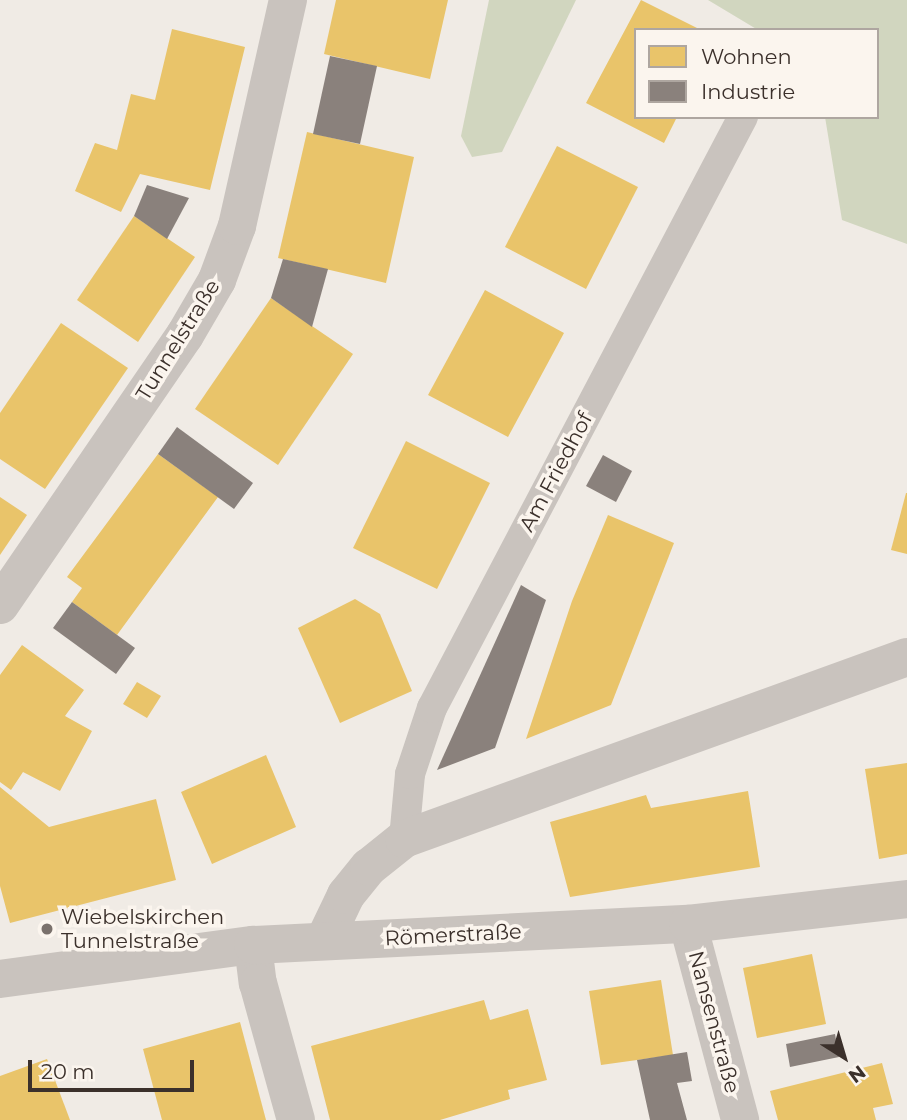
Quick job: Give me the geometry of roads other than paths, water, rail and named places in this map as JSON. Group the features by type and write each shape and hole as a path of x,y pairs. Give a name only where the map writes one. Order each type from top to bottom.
{"street":[{"name":"Tunnelstraße","path":"0,605 178,346 217,280 237,226 288,0"},
{"path":"324,942 346,895 369,867 404,839 907,657"},
{"name":"Römerstraße","path":"0,979 253,945 688,924 907,899"},
{"name":"Nansenstraße","path":"688,924 740,1120"},
{"path":"253,945 258,983 296,1120"}],"lane":[{"name":"Am Friedhof","path":"404,839 410,774 432,708 742,119"}],"place":[{"name":"Wiebelskirchen Tunnelstraße","path":"47,929"}]}
